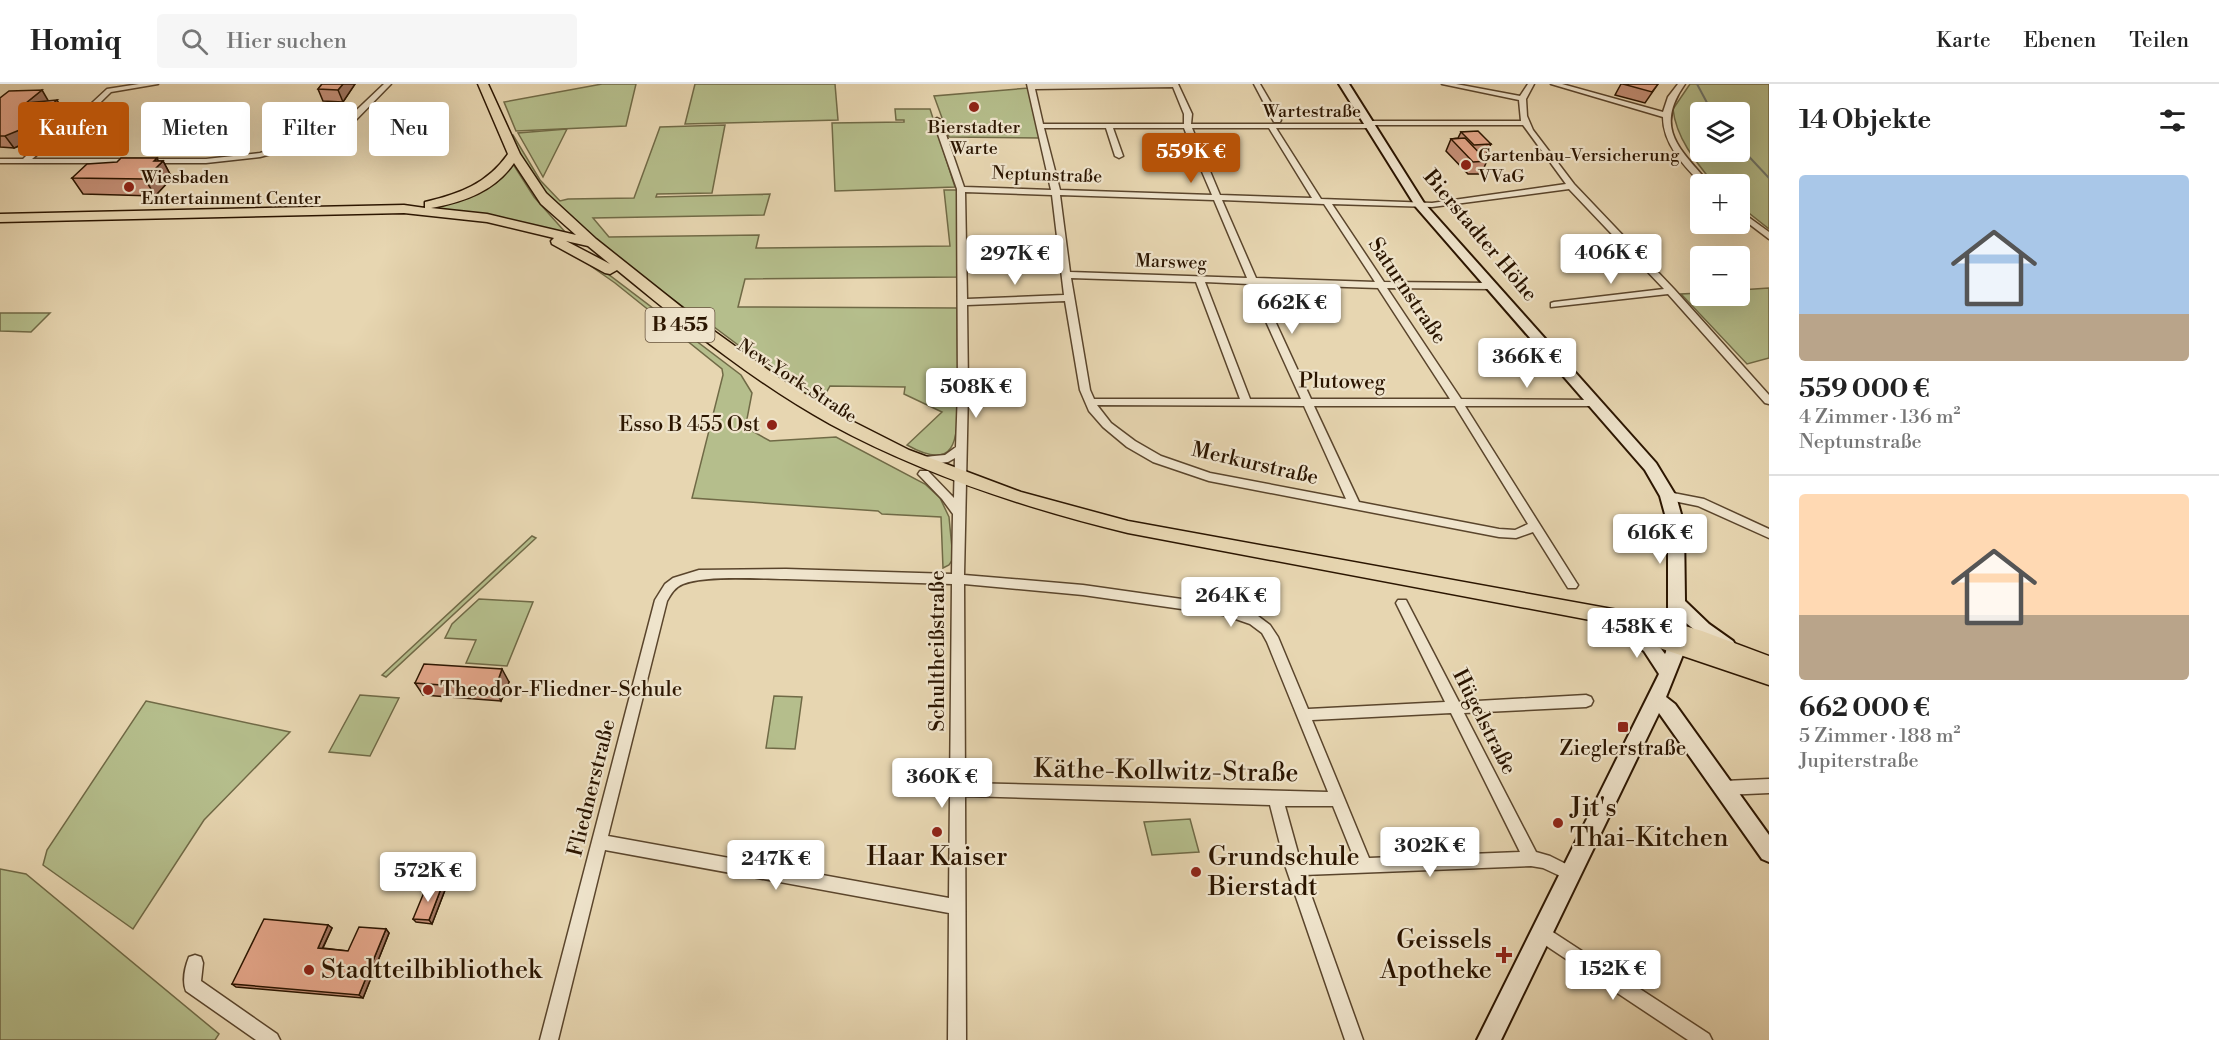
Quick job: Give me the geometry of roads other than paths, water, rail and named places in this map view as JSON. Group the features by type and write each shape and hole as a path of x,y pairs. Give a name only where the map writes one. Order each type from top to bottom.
{"main road":[{"name":"New-York-Straße","path":"483,84 514,154 539,193 573,237 610,270 777,396 833,430 891,460 924,468"},
{"name":"Bierstadter Höhe","path":"1344,84 1420,205 1651,466 1668,496 1676,525 1677,638 1668,673 1489,1040"},
{"path":"404,209 445,202 474,192 499,176 514,154"},
{"name":"New-York-Straße","path":"539,193 595,245 652,292 774,383 924,468"},
{"name":"B 455","path":"0,218 404,209 454,213 573,237 595,245"},
{"name":"B 455","path":"517,225 571,247 610,270"},
{"name":"B 455","path":"924,468 1025,508 1621,618 1677,638 1769,677"},
{"name":"B 455","path":"1533,603 1623,628 1735,651 1769,664"},
{"path":"1677,604 1703,628 1735,651"},
{"path":"1623,628 1650,646 1668,673"},
{"path":"1656,700 1668,710 1769,852"}],"street":[{"path":"25,161 54,142 109,90 155,84"},
{"path":"0,162 207,160 260,155 304,144 347,124 388,84"},
{"name":"Saturnstraße","path":"1257,84 1274,123 1322,201 1458,404 1572,585"},
{"path":"1445,84 1522,99"},
{"path":"1531,84 1522,99 1521,110 1525,123 1571,186 1671,291 1769,401"},
{"path":"1554,84 1666,115"},
{"path":"1682,84 1673,93 1666,115 1668,130 1675,146 1698,174"},
{"path":"1030,85 1175,85 1200,158 1217,198 1354,506"},
{"name":"Merkurstraße","path":"1030,85 1056,192 1069,298 1085,390 1089,402 1107,425 1131,444 1179,468 1209,477 1508,534 1524,532 1536,526"},
{"name":"Schultheißstraße","path":"937,120 961,189 963,302 958,579 957,1040"},
{"name":"Wartestraße","path":"1039,122 1109,126 1188,122"},
{"name":"Wartestraße","path":"1039,122 1525,123"},
{"path":"1109,126 1119,156"},
{"path":"1165,159 1200,158"},
{"name":"Neptunstraße","path":"961,189 1443,205 1571,186"},
{"path":"1750,221 1769,236"},
{"name":"Marsweg","path":"1066,275 1379,285 1491,286"},
{"path":"1199,279 1246,401"},
{"path":"1554,305 1671,291"},
{"path":"963,302 1069,298"},
{"name":"Plutoweg","path":"1089,402 1595,403"},
{"path":"959,514 924,468 943,460 961,448"},
{"path":"1668,496 1700,502 1769,534"},
{"name":"Fliednerstraße","path":"549,1040 661,600 669,587 685,578 735,573 958,579 1083,590 1242,615 1266,629 1273,641 1364,864"},
{"name":"Hügelstraße","path":"1402,603 1531,859"},
{"path":"1303,715 1586,701"},
{"path":"1724,788 1769,786"},
{"name":"Käthe-Kollwitz-Straße","path":"959,789 1336,799"},
{"path":"1276,799 1294,868 1354,1040"},
{"path":"601,842 958,907"},
{"path":"1294,868 1531,859 1545,861 1571,874"},
{"path":"1542,933 1703,1040"},
{"path":"195,963 192,985 271,1040"}],"waterway":[{"path":"1697,84 1707,102"},
{"path":"1750,158 1769,178"}],"place":[{"name":"Bierstadter Warte","path":"974,107"},
{"name":"Gartenbau-Versicherung VVaG","path":"1466,165"},
{"name":"Wiesbaden Entertainment Center","path":"129,187"},
{"name":"Esso B 455 Ost","path":"772,425"},
{"name":"Theodor-Fliedner-Schule","path":"428,690"},
{"name":"Zieglerstraße","path":"1623,727"},
{"name":"Jit's Thai-Kitchen","path":"1558,823"},
{"name":"Haar Kaiser","path":"937,832"},
{"name":"Grundschule Bierstadt","path":"1196,872"},
{"name":"Geissels Apotheke","path":"1504,955"},
{"name":"Stadtteilbibliothek","path":"309,970"}]}
